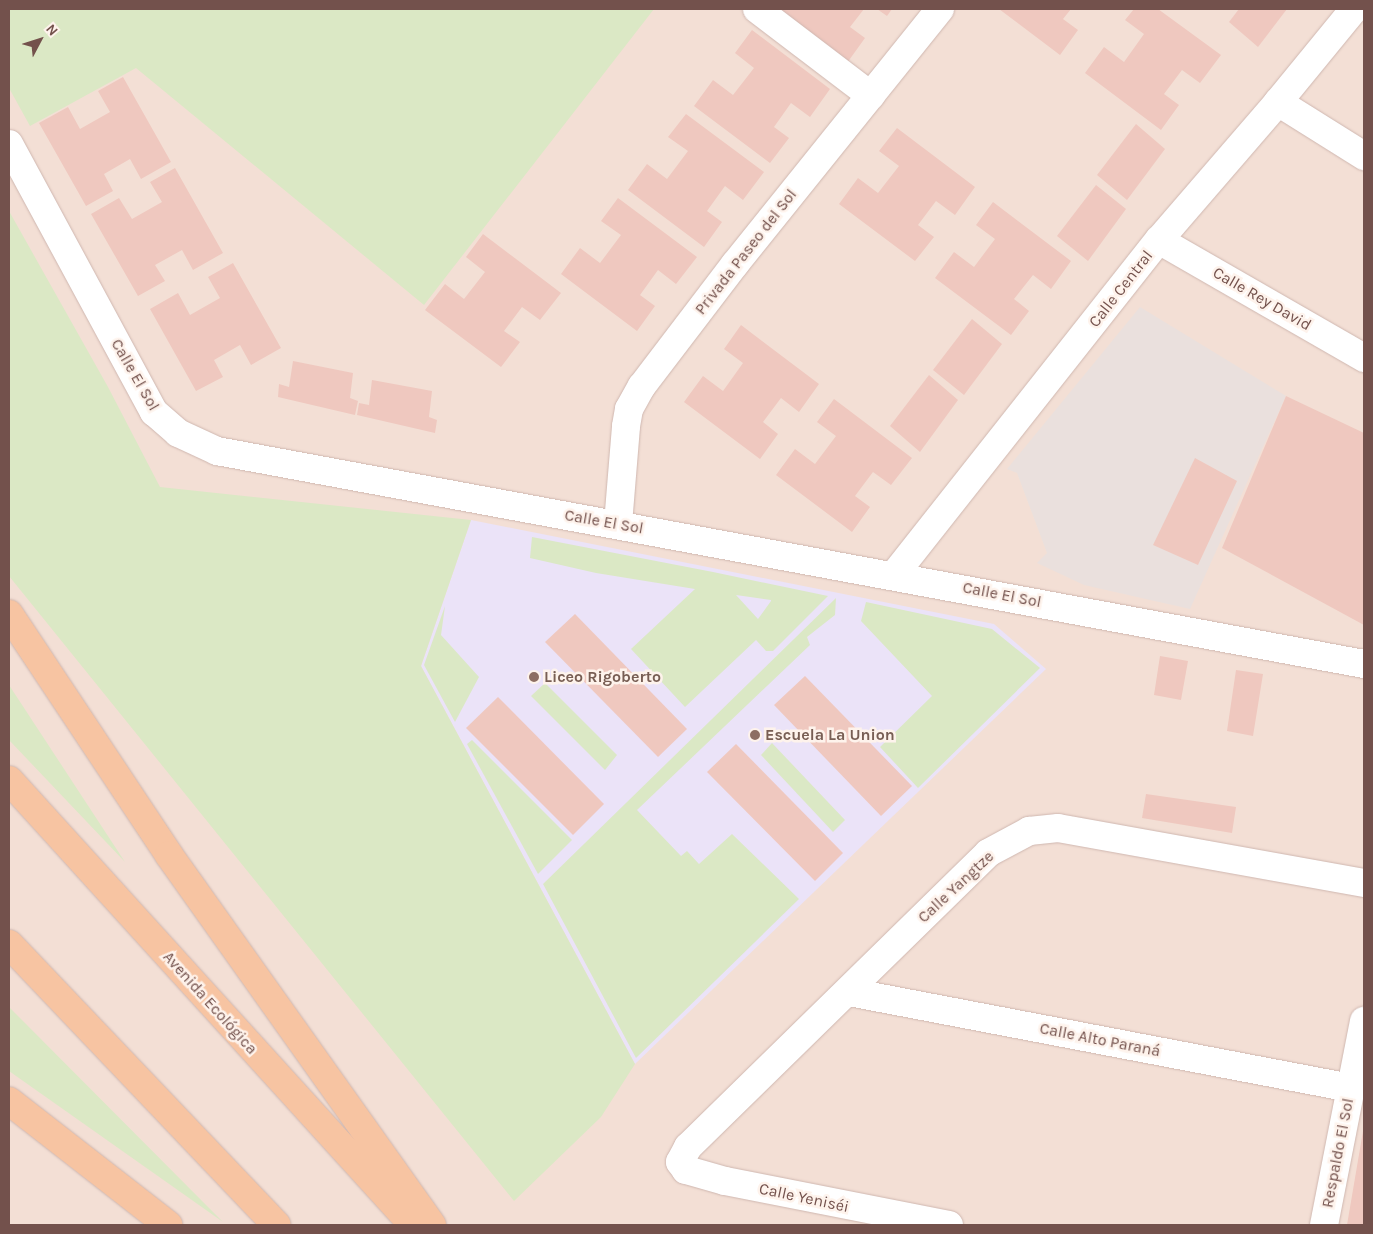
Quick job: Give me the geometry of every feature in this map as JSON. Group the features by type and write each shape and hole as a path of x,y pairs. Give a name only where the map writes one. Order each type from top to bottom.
{"main road":[{"path":"9,614 169,855 432,1225"},
{"name":"Avenida Ecológica","path":"9,780 413,1225"},
{"path":"9,944 277,1225"},
{"path":"9,1101 168,1225"}],"street":[{"path":"757,9 871,96"},
{"name":"Privada Paseo del Sol","path":"618,524 626,426 629,409 642,386 735,264 940,9"},
{"name":"Calle Central","path":"894,574 1160,240 1278,102 1354,9"},
{"path":"1278,102 1364,156"},
{"name":"Calle El Sol","path":"9,144 154,412 178,433 217,451 894,574 1364,664"},
{"name":"Calle Rey David","path":"1160,240 1364,358"},
{"name":"Calle Yangtze","path":"688,1147 849,992 988,854 1029,831 1058,828 1364,883"},
{"name":"Calle Alto Paraná","path":"849,992 1351,1088"},
{"name":"Respaldo El Sol","path":"1324,1225 1364,1021"},
{"name":"Calle Yeniséi","path":"688,1147 680,1162 686,1170 734,1183 949,1225"}],"shaded area":[{"path":"9,9 1364,9 1364,1225 9,1225"},
{"path":"1140,307 1286,396 1190,609 1084,585 1037,563 1047,553 1017,473 1007,469"},
{"path":"471,520 994,624 1046,669 635,1064 421,666"}],"green space":[{"path":"9,9 654,9 424,305 136,68 30,126 9,88"},
{"path":"9,211 108,387 160,487 471,520 421,666 635,1064 601,1117 514,1201 9,576"},
{"path":"532,537 828,596 773,651 766,651 756,640 685,707 631,649 695,589 596,573 530,558","holes":["736,595 771,600 758,619"]},
{"path":"836,598 835,615 807,637 810,645 637,810 681,856 687,851 699,864 732,834 799,899 636,1058 543,884"},
{"path":"866,602 992,629 1040,668 918,788 880,747 932,696 861,621"},
{"path":"445,606 441,635 479,677 455,722 424,665"},
{"path":"545,683 617,755 605,770 531,696"},
{"path":"9,685 125,862 9,740"},
{"path":"472,740 572,840 538,874 467,744"},
{"path":"772,743 845,820 833,832 761,755"},
{"path":"9,1007 223,1222 9,1071"}],"building":[{"path":"775,9 864,9 850,27 865,38 847,63"},
{"path":"877,9 892,9 887,16"},
{"path":"999,9 1071,9 1063,19 1078,30 1060,55"},
{"path":"1134,9 1158,9 1221,55 1200,83 1182,70 1164,94 1179,105 1161,130 1085,73 1104,47 1124,62 1144,34 1125,20"},
{"path":"1239,9 1287,9 1258,47 1229,22"},
{"path":"752,30 830,89 810,117 791,103 774,127 789,138 770,163 694,106 713,80 733,95 754,68 735,53"},
{"path":"123,77 171,162 141,179 130,159 104,174 113,191 86,206 39,123 68,107 80,129 110,112 98,91"},
{"path":"686,114 764,172 743,200 725,186 707,211 722,222 704,247 628,190 647,164 667,179 688,151 668,137"},
{"path":"1136,124 1165,149 1127,200 1097,175"},
{"path":"897,128 975,187 955,215 936,201 918,225 934,237 915,261 839,204 858,178 878,193 899,166 879,151"},
{"path":"175,168 223,253 193,270 182,250 155,265 165,281 138,296 91,214 119,198 132,219 162,202 150,182"},
{"path":"1096,185 1126,209 1088,261 1057,236"},
{"path":"618,198 697,257 676,284 658,270 640,295 655,306 637,331 561,274 580,248 600,263 621,235 601,221"},
{"path":"993,202 1071,261 1051,289 1033,275 1014,299 1029,311 1011,335 935,278 954,252 974,267 995,239 976,225"},
{"path":"483,234 561,293 540,320 522,307 504,331 520,342 501,367 425,310 445,284 464,299 485,272 466,257"},
{"path":"233,263 281,348 251,365 240,345 214,360 223,377 196,391 150,309 178,293 190,315 220,298 208,277"},
{"path":"972,319 1002,344 964,395 933,370"},
{"path":"741,325 819,384 799,412 781,398 763,422 778,434 760,459 684,402 703,376 723,391 743,363 724,349"},
{"path":"293,361 353,373 350,398 358,401 355,415 278,397 279,384 289,387"},
{"path":"929,375 958,400 920,452 890,426"},
{"path":"372,380 432,391 429,417 437,420 435,433 357,415 359,403 369,405"},
{"path":"1286,396 1364,433 1364,625 1222,548"},
{"path":"834,399 912,458 891,485 873,472 855,496 870,507 852,532 776,475 795,449 815,464 836,436 817,422"},
{"path":"1195,458 1237,481 1198,565 1153,545"},
{"path":"575,614 687,729 658,757 545,642"},
{"path":"1160,656 1188,661 1181,700 1154,695"},
{"path":"1236,670 1263,674 1253,736 1227,731"},
{"path":"805,676 912,786 881,816 774,705"},
{"path":"498,697 604,804 573,835 466,728"},
{"path":"736,744 843,853 815,881 707,772"},
{"path":"1146,794 1236,807 1232,833 1142,818"},
{"path":"1363,1131 1364,1225 1347,1225"}],"place":[{"name":"Liceo Rigoberto","path":"534,677"},
{"name":"Escuela La Union","path":"755,735"}]}
